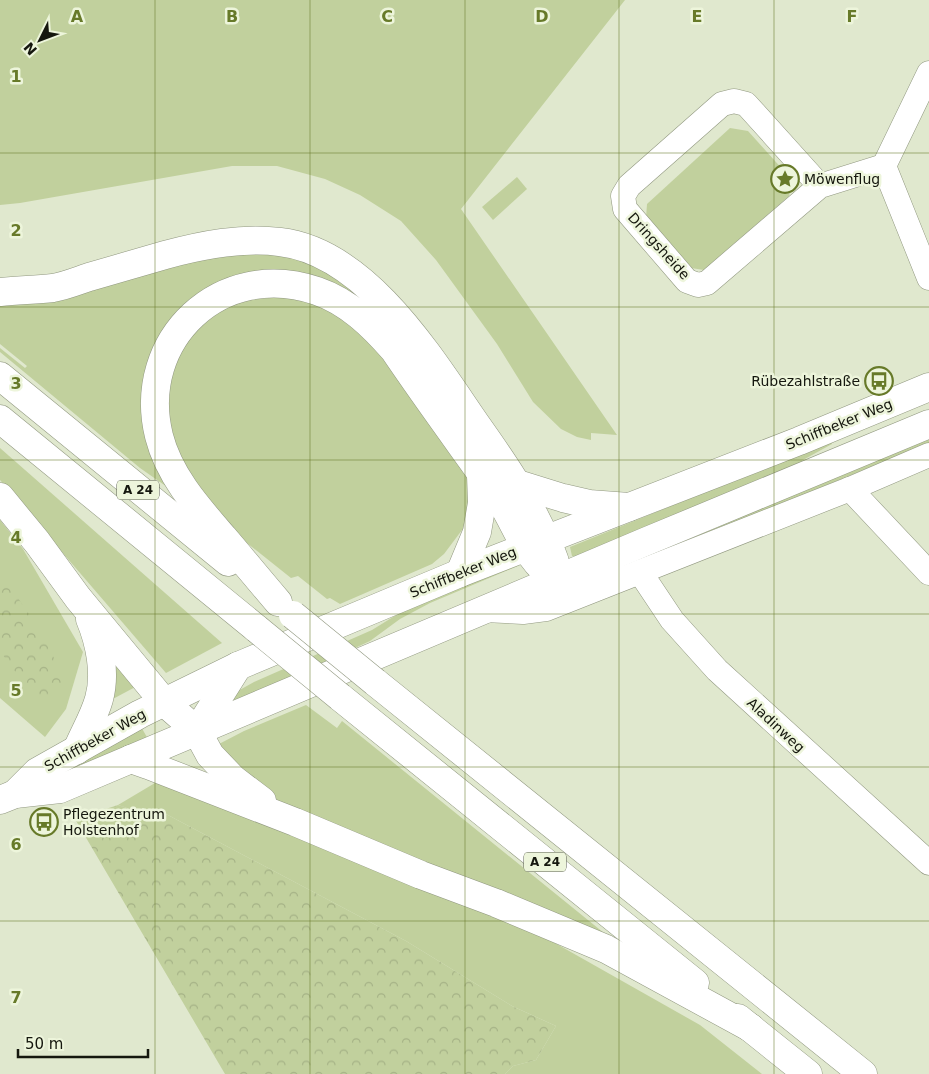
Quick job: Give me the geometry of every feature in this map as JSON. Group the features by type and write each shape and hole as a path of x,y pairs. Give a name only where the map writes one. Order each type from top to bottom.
{"main road":[{"path":"0,292 54,288 167,254 219,243 254,240 282,242 317,251 344,267 368,285 410,331 518,484 538,522 536,543 540,568 557,580"},
{"path":"285,608 198,508 173,471 160,438 156,414 156,391 164,361 170,346 185,322 212,300 244,286 260,283 297,285 318,291 338,300 356,312 394,350 481,475 536,543"},
{"name":"A 24","path":"0,376 375,682 863,1074"},
{"name":"Schiffbeker Weg","path":"7,797 37,772 164,702 238,666 460,573 929,387"},
{"name":"A 24","path":"0,420 808,1074"},
{"name":"Schiffbeker Weg","path":"7,797 60,789 929,424"},
{"path":"460,573 477,532 482,502 481,475"},
{"path":"518,484 589,504 629,507"},
{"path":"0,497 37,542 78,598 164,702 197,731 210,755 219,766 253,796 295,822"},
{"path":"76,750 99,700 102,681 97,640 91,621 78,598"},
{"path":"197,731 238,666"},
{"path":"130,759 148,764 295,822 606,949 751,1028"}],"street":[{"path":"929,73 884,166 929,278"},
{"name":"Dringsheide","path":"820,186 746,104 734,102 722,104 629,186 623,196 625,209 686,281 698,285 707,283 820,186 884,166"},
{"name":"Schiffbeker Weg","path":"484,610 523,612 546,609 850,489 929,455"},
{"path":"850,489 929,573"},
{"name":"Aladinweg","path":"640,572 672,620 717,670 929,863"}],"green space":[{"path":"0,0 625,0 461,209 617,435 591,433 591,440 577,437 561,429 533,402 497,344 436,260 401,221 360,195 325,179 277,166 232,166 0,205"},
{"path":"730,128 748,131 793,181 789,196 704,270 691,268 646,218 647,204"},
{"path":"517,177 527,189 493,220 482,207"},
{"path":"276,251 345,278 407,354 293,278 167,335 170,489 140,468 0,352 0,348 25,368 27,366 0,344 0,302 209,255"},
{"path":"288,296 313,302 337,315 355,328 391,366 472,482 470,529 462,530 444,554 432,564 340,604 330,598 327,599 298,576 291,578 242,539 200,491 177,450 170,427 167,400 174,364 183,346 207,317 238,301"},
{"path":"929,438 929,443 536,605 534,601"},
{"path":"831,441 832,444 803,460 786,474 586,558 572,556 570,547"},
{"path":"0,448 222,643 166,673 0,480"},
{"path":"0,520 23,549 83,652 66,709 45,737 0,698"},
{"path":"520,563 518,566 430,603 400,619 370,641 271,687 229,704 236,692 254,682 372,630 414,604"},
{"path":"0,572 40,630 64,678 50,701 33,696 0,651"},
{"path":"112,659 139,685 111,700"},
{"path":"306,705 337,728 342,721 620,946 279,802 237,771 219,744 244,731"},
{"path":"140,725 148,739 53,777"},
{"path":"160,780 539,934 700,1025 762,1074 505,1074 513,1066 536,1060 556,1026 512,1006 406,941 166,814 136,811 118,805"},
{"path":"118,805 136,811 166,814 406,941 512,1006 556,1026 536,1060 513,1066 505,1074 225,1074 75,819"}],"place":[{"name":"Möwenflug","path":"785,179"},
{"name":"Rübezahlstraße","path":"879,381"},
{"name":"Pflegezentrum Holstenhof","path":"44,822"}]}
